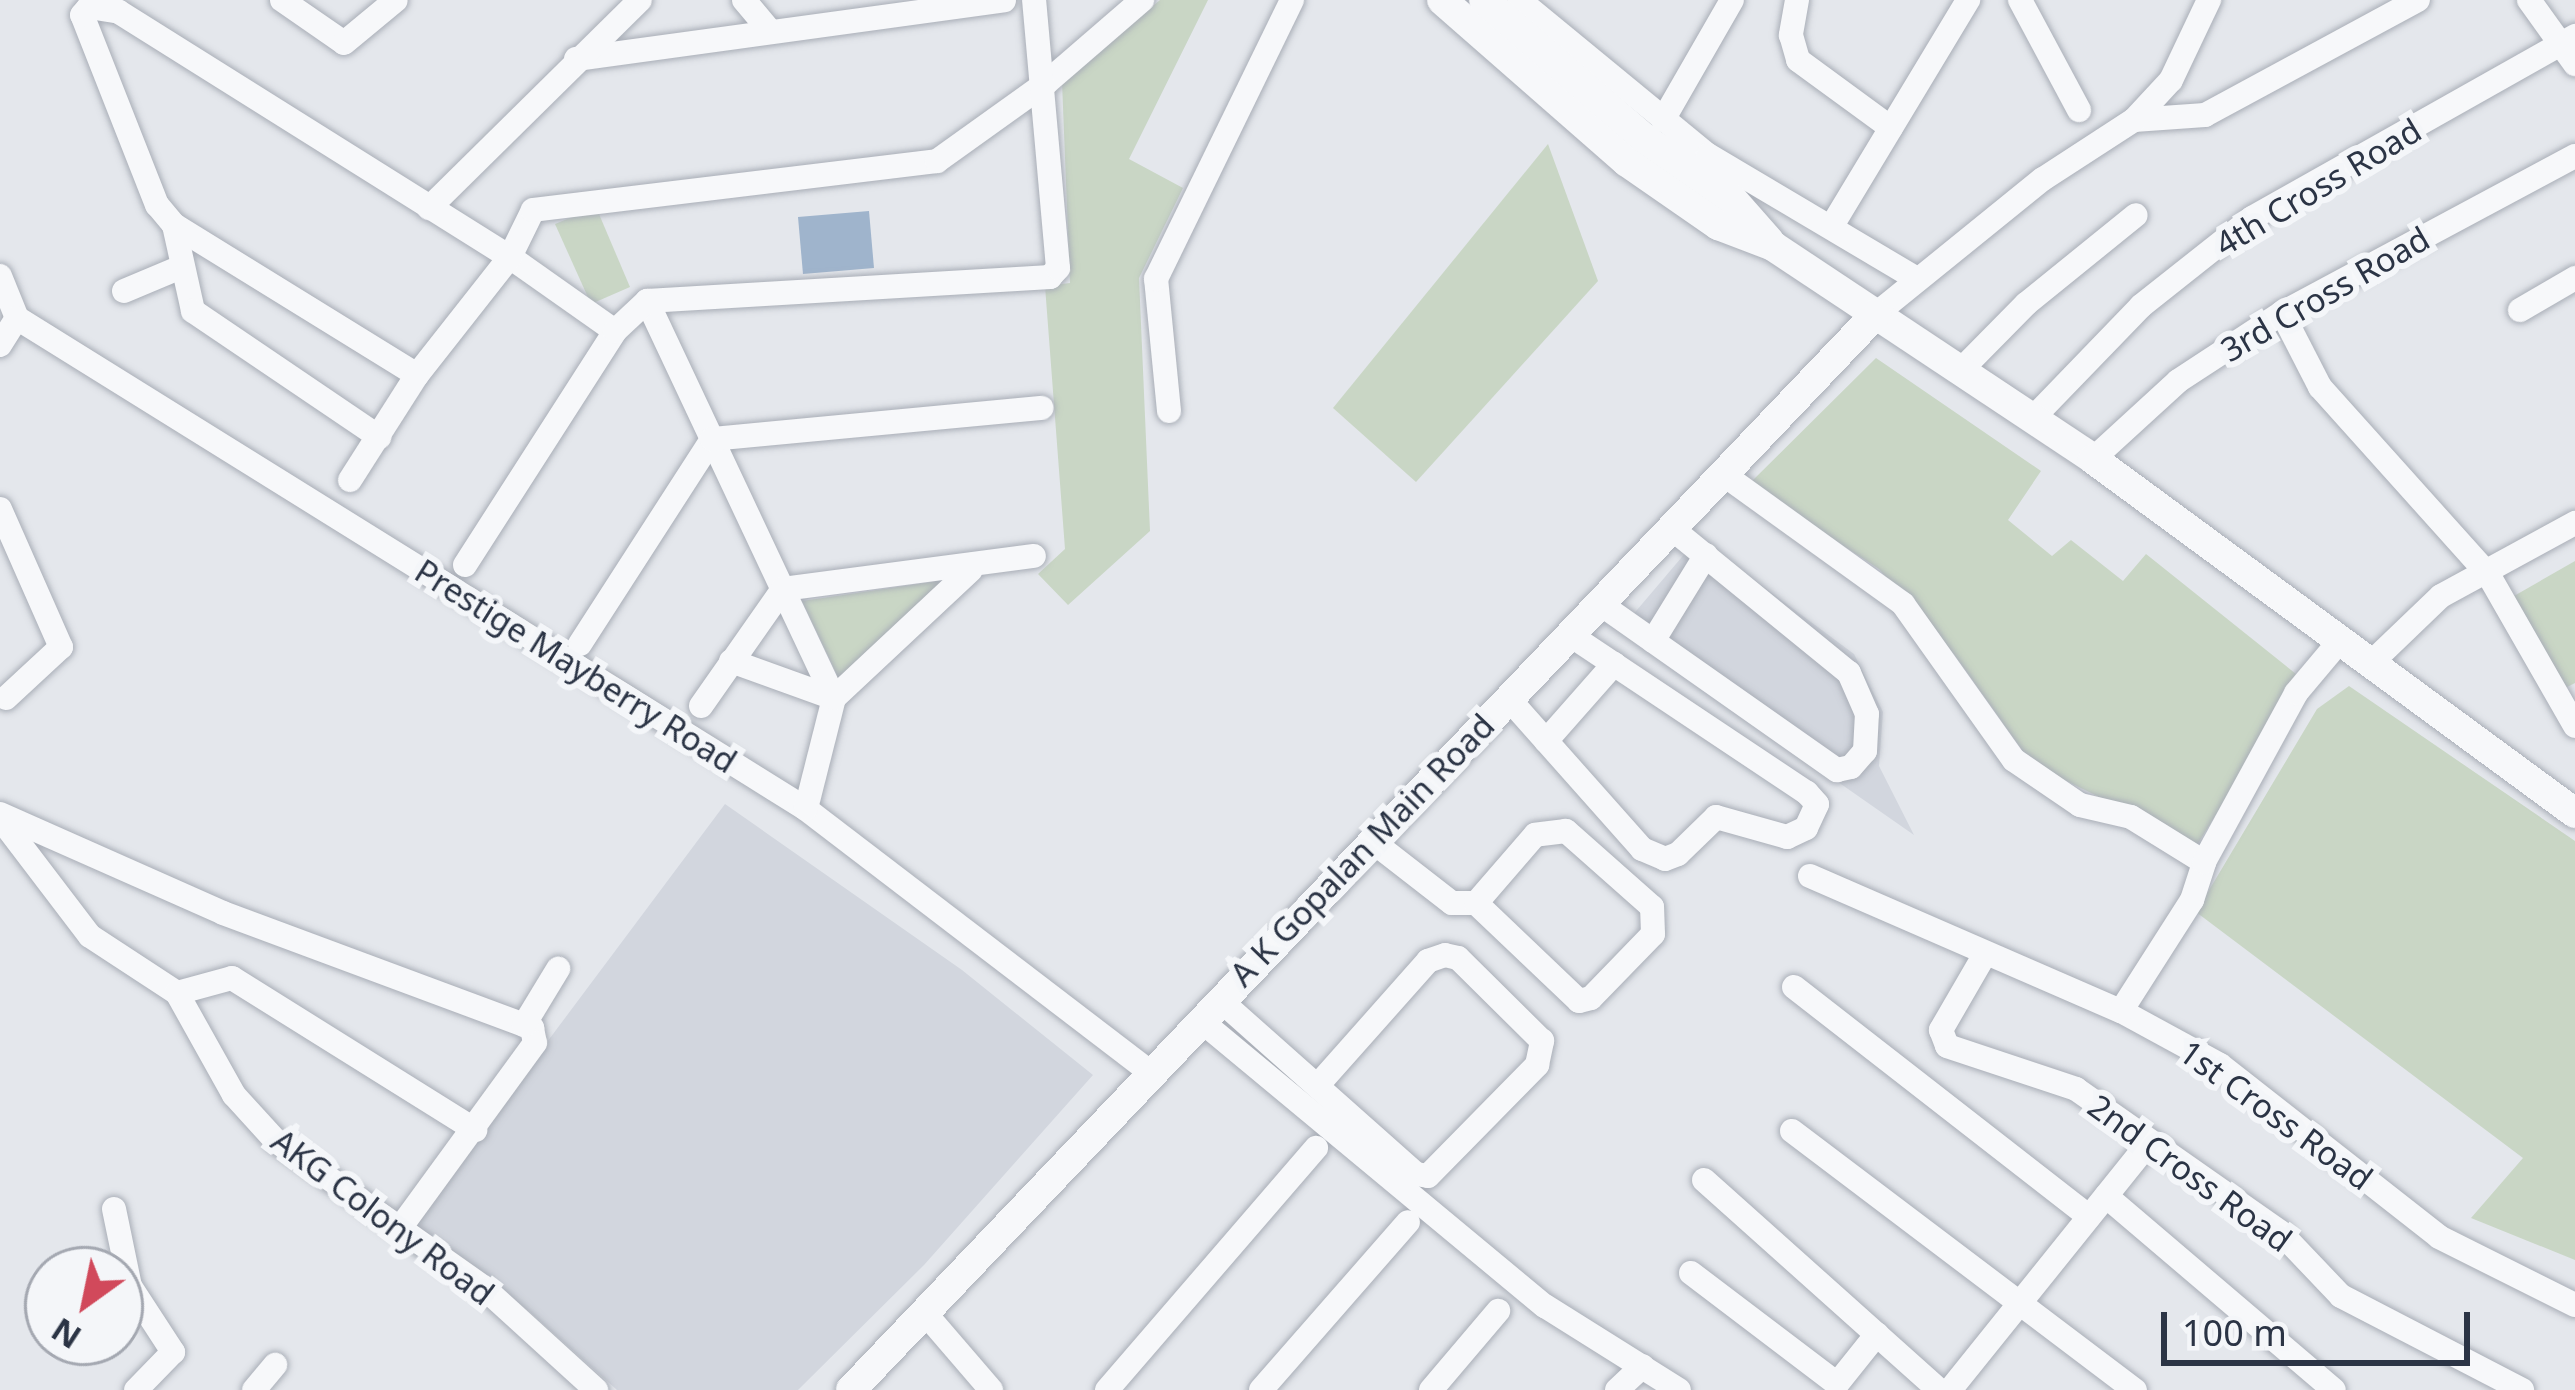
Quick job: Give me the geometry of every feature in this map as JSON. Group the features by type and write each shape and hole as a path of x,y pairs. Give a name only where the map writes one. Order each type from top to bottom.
{"street":[{"path":"282,0 344,43 396,0"},
{"path":"429,208 640,0"},
{"path":"744,0 770,31"},
{"path":"576,59 1004,0"},
{"path":"465,565 615,331 647,301 1050,277 1058,268 1046,83 1034,0"},
{"path":"350,480 417,375 510,257 533,210 554,202 937,161 1046,83 1142,0"},
{"path":"1169,411 1156,279 1292,0"},
{"path":"1442,0 1493,8 1664,120 1708,155 1833,224 1915,278"},
{"path":"1664,120 1732,0"},
{"path":"1797,0 1791,35 1798,60 1891,128"},
{"path":"1833,224 1967,0"},
{"path":"2020,0 2079,110"},
{"path":"1876,314 1915,278 2134,120 2171,80 2209,0"},
{"path":"2134,120 2205,115 2418,0"},
{"path":"2529,0 2570,48"},
{"path":"417,375 174,225 157,205 82,15 89,7 119,12 510,257 615,331"},
{"path":"1493,8 1645,139 1732,199 1773,246 2093,459 2575,813"},
{"name":"4th Cross Road","path":"2032,418 2140,306 2252,218 2570,48"},
{"path":"2152,57 2171,80"},
{"name":"3rd Cross Road","path":"2093,459 2177,381 2282,313 2575,155"},
{"path":"1961,370 2026,304 2136,215"},
{"path":"174,225 193,311 379,437"},
{"path":"124,291 181,267"},
{"path":"0,276 17,318 0,345"},
{"path":"2520,310 2575,278"},
{"path":"647,301 834,698"},
{"path":"2282,313 2320,387 2488,574 2574,724"},
{"name":"A K Gopalan Main Road","path":"851,1390 1149,1071 1876,314"},
{"name":"Prestige Mayberry Road","path":"17,318 806,809 1149,1071"},
{"path":"712,439 1042,408"},
{"path":"580,644 712,439"},
{"path":"1723,473 1903,604 2014,760 2080,806 2131,817 2204,862"},
{"path":"0,509 61,647 6,698"},
{"path":"2369,664 2430,604 2575,523"},
{"path":"1599,603 1837,770 1865,752 1867,714 1849,673 1671,528"},
{"path":"1652,641 1706,555"},
{"path":"701,706 783,589 970,570 1034,556"},
{"path":"806,809 834,698 970,570"},
{"path":"1508,698 1642,850 1665,860 1716,817 1786,837 1806,829 1817,804 1807,793 1569,634"},
{"path":"2121,1011 2192,900 2204,862 2296,693 2339,643"},
{"path":"731,662 834,698"},
{"path":"1546,740 1614,664"},
{"path":"0,816 223,913 524,1025 536,1043 401,1227"},
{"name":"AKG Colony Road","path":"0,816 90,936 177,993 233,1096 276,1141 482,1287 596,1390"},
{"path":"1372,841 1452,903 1477,903 1579,1001 1591,998 1654,934 1652,907 1566,831 1535,835 1477,903"},
{"name":"1st Cross Road","path":"1810,876 2121,1011 2220,1065 2439,1237 2575,1306"},
{"name":"2nd Cross Road","path":"1984,954 1941,1030 1947,1046 1968,1058 2076,1089 2280,1232 2341,1296 2522,1390"},
{"path":"1210,1010 1317,1086 1428,1176 1537,1066 1542,1041 1458,958 1445,956 1428,961 1317,1086"},
{"path":"524,1025 558,970"},
{"path":"177,993 232,978 475,1130"},
{"path":"1794,987 2089,1217"},
{"path":"1210,1010 1545,1306 1679,1390"},
{"path":"1792,1131 2135,1390"},
{"path":"1951,1390 2150,1141"},
{"path":"1107,1390 1316,1148"},
{"path":"1704,1180 1939,1390"},
{"path":"2106,1196 2334,1390"},
{"path":"114,1209 130,1286 172,1352 136,1390"},
{"path":"1261,1390 1408,1222"},
{"path":"1691,1274 1834,1387 1876,1334"},
{"path":"1431,1390 1498,1311"},
{"path":"924,1312 991,1390"},
{"path":"254,1390 275,1365"},
{"path":"1617,1390 1642,1366"}],"shaded area":[{"path":"1698,538 1854,654 1883,712 1879,766 1914,835 1620,630"},
{"path":"725,804 962,970 1093,1075 924,1265 798,1390 617,1390 529,1311 411,1224"}],"green space":[{"path":"1160,0 1208,0 1129,159 1183,188 1139,278 1150,531 1068,605 1038,574 1065,549 1045,286 1070,283 1062,82"},
{"path":"1548,144 1598,281 1416,482 1333,408"},
{"path":"596,207 630,287 591,304 555,224"},
{"path":"1876,358 2041,471 2008,520 2052,556 2071,540 2123,581 2146,554 2301,678 2197,845 2032,764 1954,654 1879,569 1749,484"},
{"path":"2575,561 2575,683 2563,689 2514,596"},
{"path":"945,580 839,679 802,601"},
{"path":"2349,686 2575,841 2575,1260 2471,1218 2523,1158 2196,912 2317,709"}],"water":[{"path":"869,211 874,268 803,274 798,217"}]}
